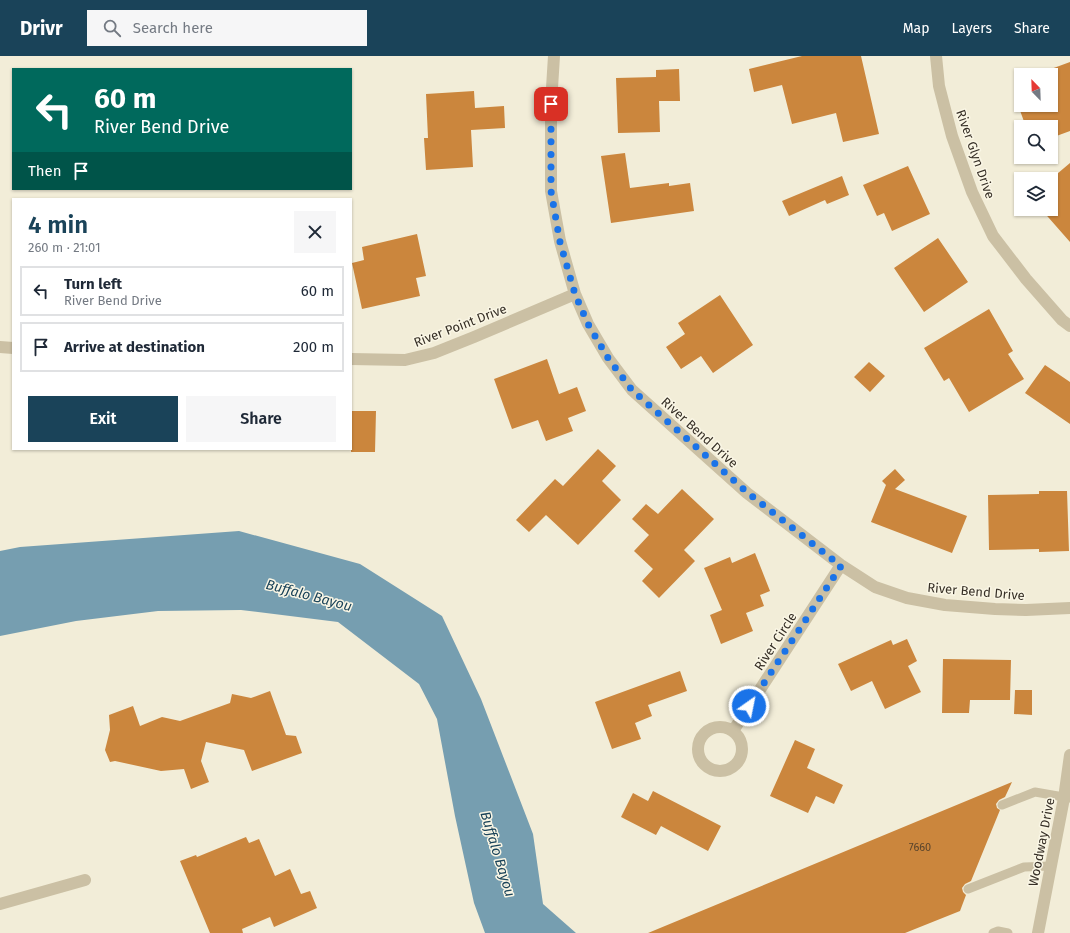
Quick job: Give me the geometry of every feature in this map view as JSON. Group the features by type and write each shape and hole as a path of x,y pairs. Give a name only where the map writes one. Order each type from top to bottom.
{"street":[{"name":"River Bend Drive","path":"554,56 551,104 551,191 560,242 575,294 588,324 608,358 632,390 748,493 841,566 875,587 907,598 944,605 1026,610 1070,608"},
{"name":"River Glyn Drive","path":"936,56 939,86 952,136 972,192 993,236 1026,278 1062,320 1070,326"},
{"name":"River Point Drive","path":"352,359 405,360 434,353 575,294"},
{"path":"0,347 12,348"},
{"name":"River Circle","path":"733,731 841,566"},
{"name":"Woodway Drive","path":"1038,933 1051,866 1067,798 1070,755"},
{"path":"0,904 85,880"}],"lane":[{"path":"1002,805 1035,792 1067,798"},
{"path":"968,889 1024,867 1051,866"},
{"path":"993,933 998,931 1008,933"}],"water":[{"name":"Buffalo Bayou","path":"239,531 360,564 442,616 481,699 533,834 543,904 576,933 485,933 474,903 455,816 437,719 419,684 338,622 241,610 158,611 76,621 0,636 0,551 20,547"}],"building":[{"path":"802,56 861,56 879,134 843,142 836,113 792,124 782,85 754,92 749,69"},
{"path":"1070,62 1070,131 1058,135 1058,120 1023,120 1021,112 1058,112 1058,68 1054,68"},
{"path":"679,69 680,101 659,101 660,132 618,133 616,78 656,77 656,70"},
{"path":"474,91 475,108 504,106 505,128 471,130 473,167 426,170 424,138 428,138 426,94"},
{"path":"625,153 630,188 669,183 669,186 690,183 694,211 611,223 601,156"},
{"path":"1070,163 1070,242 1047,216 1058,216 1058,173"},
{"path":"908,166 930,214 892,231 884,213 877,216 863,185"},
{"path":"842,176 849,195 827,204 825,200 789,216 782,201"},
{"path":"417,234 426,276 416,278 420,296 362,309 352,263 364,260 362,247"},
{"path":"938,238 968,282 924,312 894,268"},
{"path":"720,295 753,345 713,373 701,356 681,369 666,347 685,334 678,323"},
{"path":"989,309 1013,351 1008,354 1024,379 969,412 949,378 944,381 924,348"},
{"path":"547,359 559,394 577,387 586,411 568,418 573,431 546,441 538,420 512,429 494,379"},
{"path":"869,362 885,376 870,392 854,377"},
{"path":"1045,365 1070,382 1070,424 1025,393"},
{"path":"352,411 376,411 375,452 351,452"},
{"path":"598,449 616,466 602,481 621,500 578,545 546,515 529,532 516,520 555,479 563,486"},
{"path":"895,469 905,480 895,489 967,516 952,553 871,522 886,485 882,481"},
{"path":"682,489 714,519 684,550 695,561 659,598 642,581 653,569 634,551 649,535 632,519 646,504 658,514"},
{"path":"1039,491 1067,491 1069,551 1039,552 1039,549 989,550 988,495 1039,494"},
{"path":"755,553 770,591 760,595 764,606 746,613 753,631 721,644 710,615 722,610 704,568 730,557 732,563"},
{"path":"907,639 917,661 908,666 921,692 885,709 872,681 851,691 838,664 891,640 893,645"},
{"path":"943,659 1011,660 1010,700 970,700 969,713 942,713"},
{"path":"680,671 687,691 648,705 652,716 635,723 641,739 612,749 595,702"},
{"path":"1015,690 1032,690 1032,715 1014,714"},
{"path":"270,691 286,735 296,736 302,753 252,771 244,750 206,742 201,761 209,782 191,789 184,769 161,771 115,761 110,762 105,750 110,730 109,715 133,706 140,726 162,717 180,721 230,703 232,694 251,698"},
{"path":"795,740 815,749 807,768 843,785 834,804 816,796 808,813 770,796"},
{"path":"1012,782 1005,797 999,800 996,804 997,808 1000,810 971,881 965,884 962,888 966,895 960,911 905,933 648,933"},
{"path":"653,791 721,826 708,851 661,826 656,835 621,817 633,793 648,801"},
{"path":"246,837 249,843 259,839 275,876 290,869 301,894 310,891 317,908 274,927 270,917 242,929 243,933 210,933 180,861 196,855 197,857"}],"route":[{"path":"551,104 551,191 560,242 575,294 588,324 608,358 632,390 748,493 841,566 749,706"}]}
